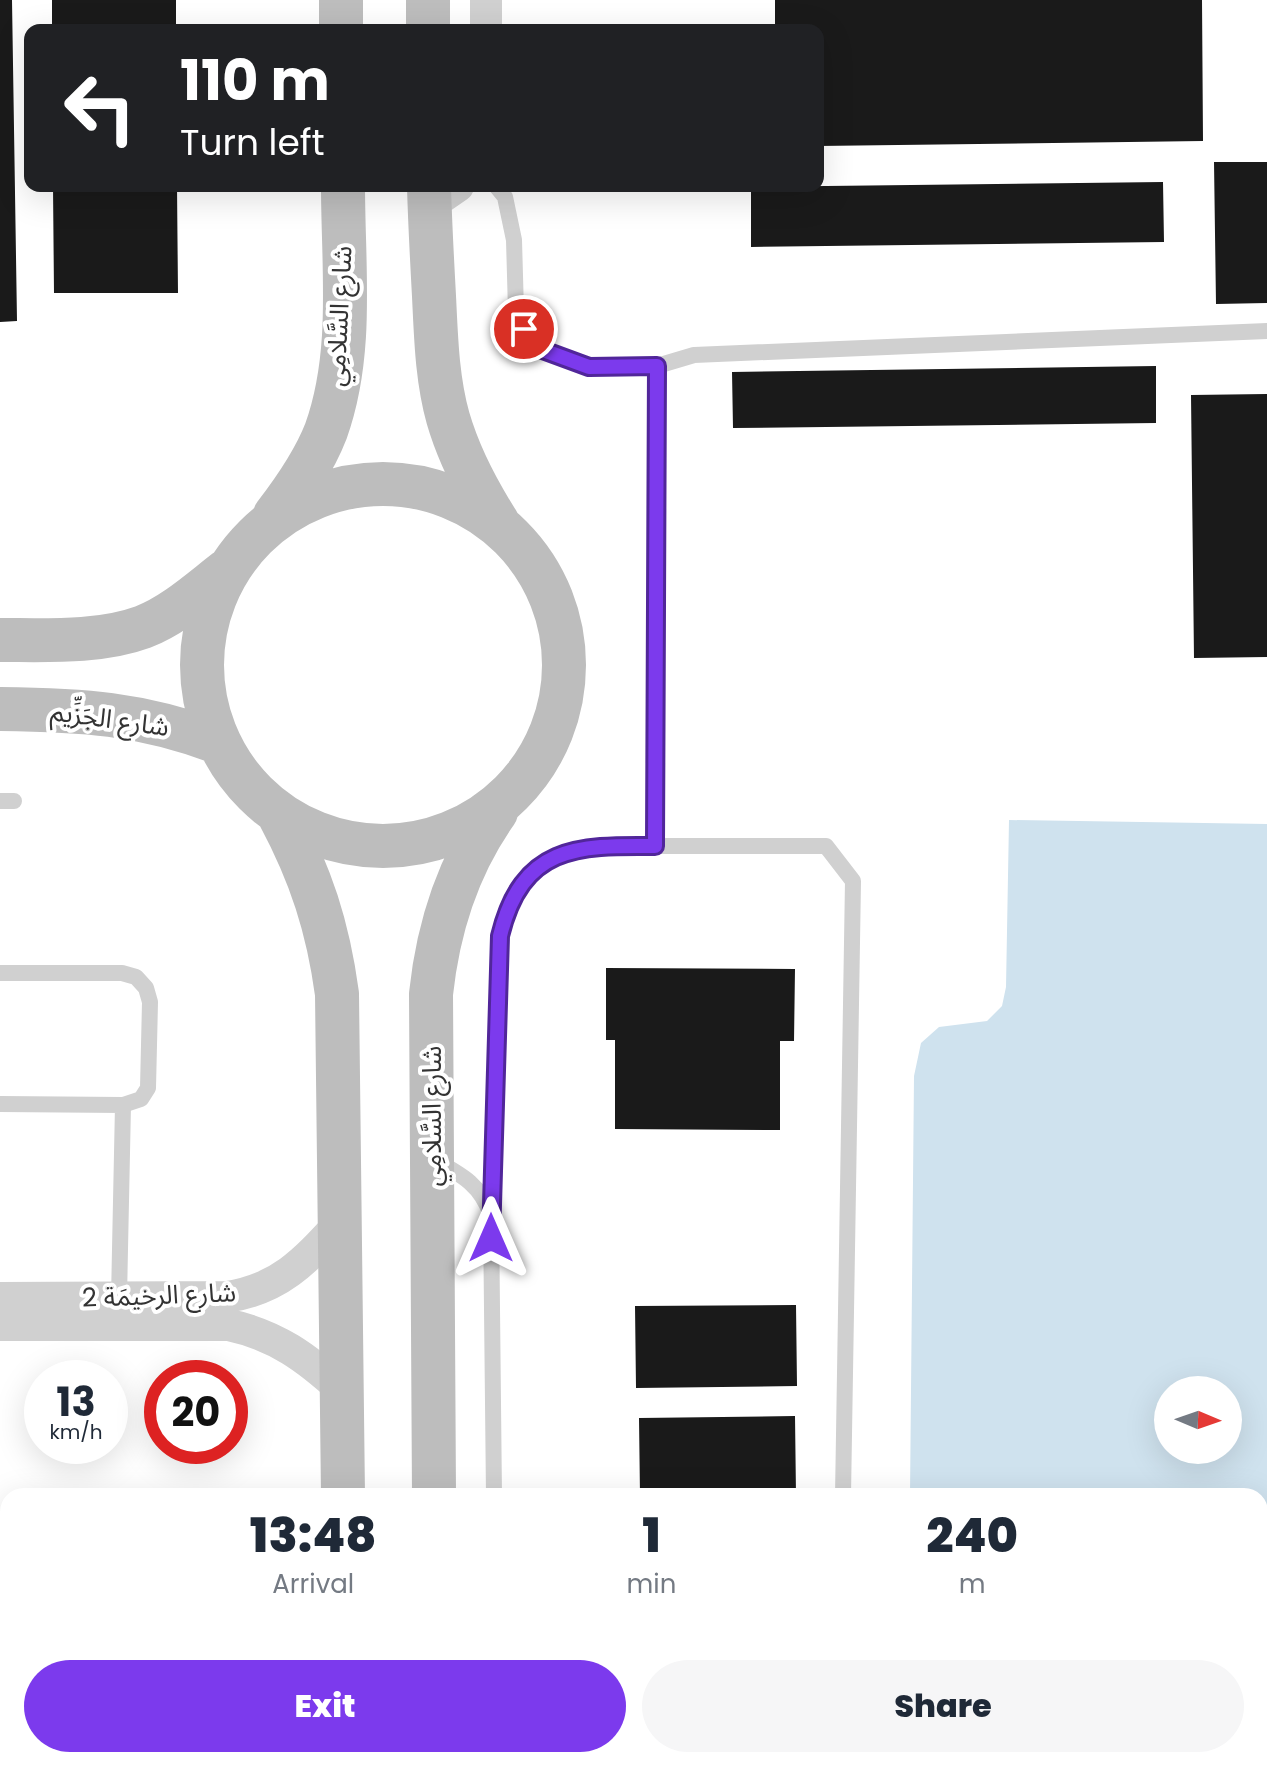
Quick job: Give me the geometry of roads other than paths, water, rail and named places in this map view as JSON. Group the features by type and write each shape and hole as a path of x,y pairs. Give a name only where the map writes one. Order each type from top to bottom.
{"street":[{"path":"341,0 341,24"},
{"path":"428,0 428,24"},
{"path":"486,0 486,24"},
{"name":"شارع السَّلامِي","path":"268,524 310,464 325,433 335,400 342,366 344,331 343,192"},
{"path":"228,569 213,600 202,647 204,696 218,742 244,782 279,815 334,841 394,848 454,834 505,801 528,775 546,745 558,712 564,678 563,643 555,609 542,577 498,523 477,490 460,454 448,417 436,339 439,193"},
{"path":"0,640 75,640 142,627 180,607 228,569 268,524 322,494 383,483 443,493 498,523"},
{"name":"شارع الجَزِّيم","path":"0,709 80,710 127,716 174,726 218,742"},
{"name":"شارع السَّلامِي","path":"434,1488 431,994 435,959 454,890 468,857 505,801"},
{"path":"279,815 312,883 332,956 339,1032 342,1390 338,1488"},
{"name":"شارع الرخيمَة 2","path":"0,1298 227,1297 254,1291 280,1280 340,1223"},
{"name":"شارع الرخيمَة 2","path":"0,1325 229,1325 274,1338 295,1350 342,1390"}],"lane":[{"path":"501,192 505,197 514,240 516,311 532,346 589,367 657,366 709,354 1267,331"},
{"path":"655,846 657,366"},
{"path":"494,1488 491,1215 500,936 505,913 516,892 531,874 560,855 594,846 826,846 853,881 843,1488"},
{"path":"0,973 122,973 142,982 150,1002 148,1088 141,1099 123,1105 0,1104"},
{"path":"119,1298 123,1105"},
{"path":"432,1158 472,1182 481,1192 491,1215"}],"water":[{"path":"1009,820 1267,824 1267,1488 910,1488 914,1076 921,1043 939,1027 987,1021 1002,1006 1006,987"}]}
